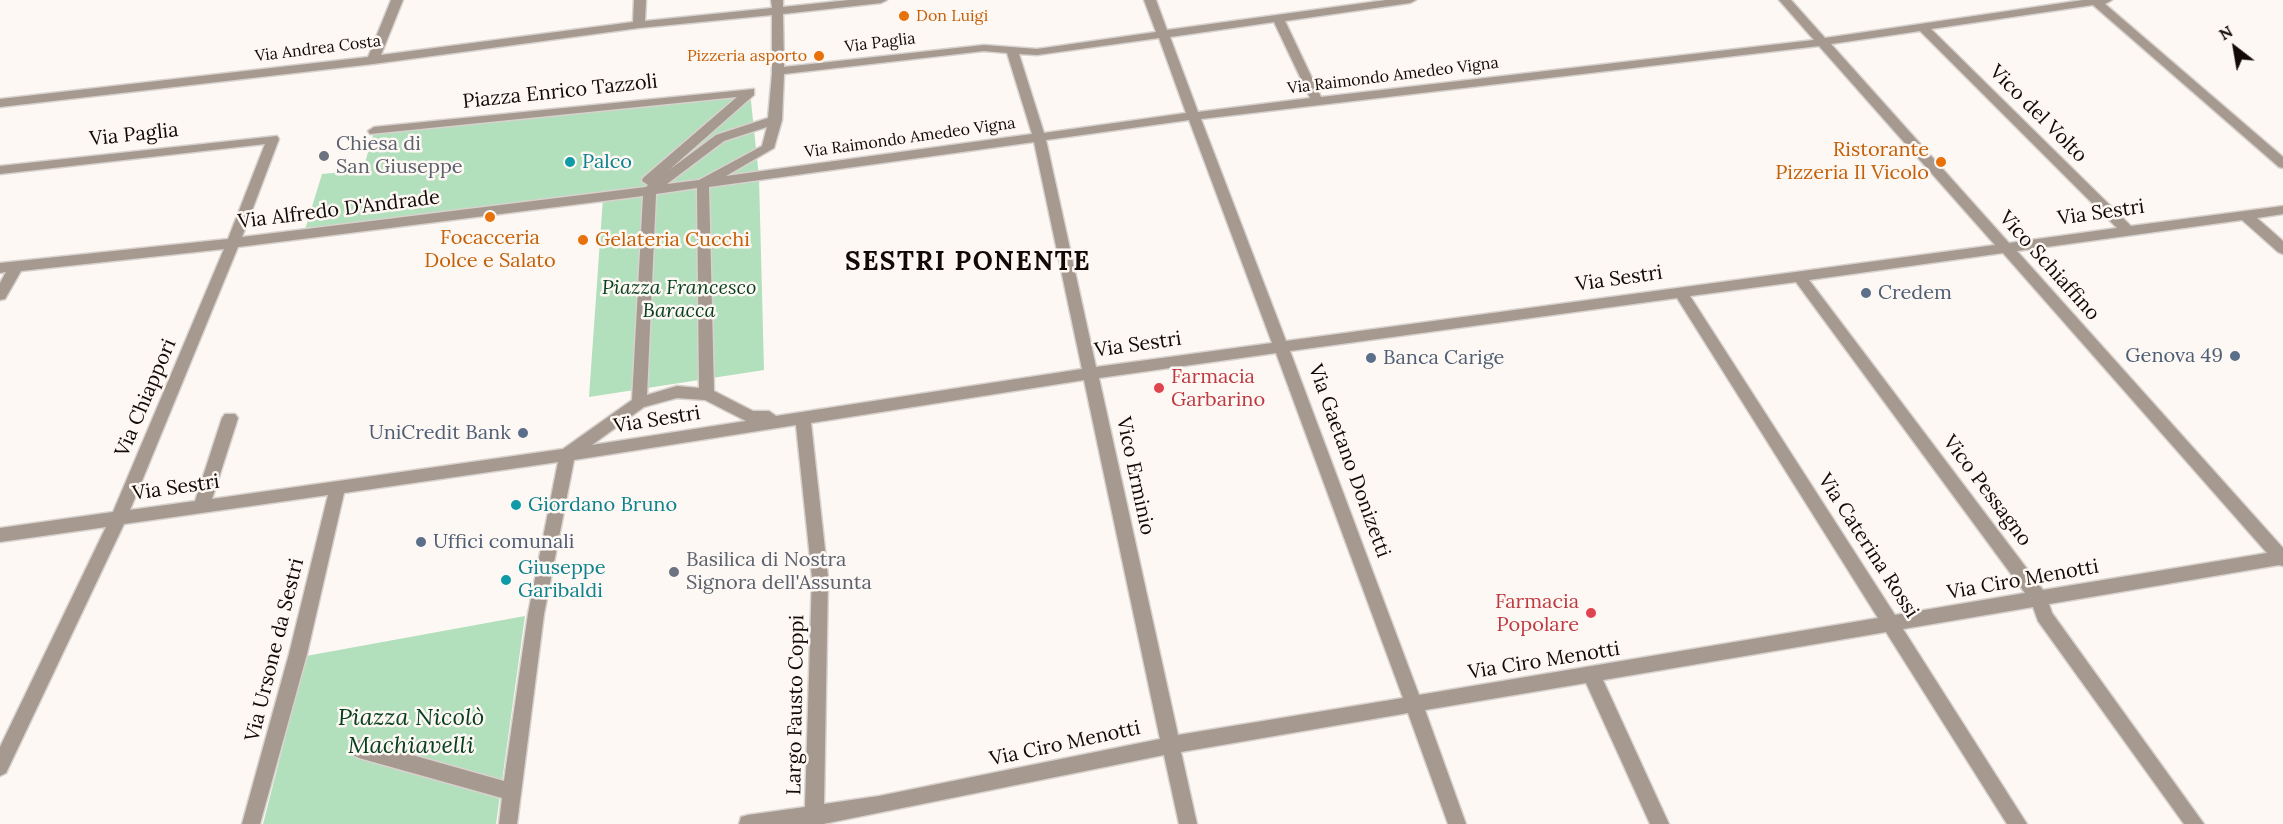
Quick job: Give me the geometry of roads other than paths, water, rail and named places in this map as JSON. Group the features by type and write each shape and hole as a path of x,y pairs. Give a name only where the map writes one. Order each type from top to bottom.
{"street":[{"path":"373,60 397,0"},
{"path":"639,26 640,0"},
{"name":"Via Andrea Costa","path":"0,103 373,60 777,6 881,0"},
{"path":"1150,0 1163,34 1410,0"},
{"name":"Vico Schiaffino","path":"1785,0 2283,558"},
{"path":"2099,0 2283,164"},
{"name":"Via Raimondo Amedeo Vigna","path":"683,186 1194,116 1822,42 2099,0"},
{"path":"707,394 703,183 768,148 776,120 779,71 777,6"},
{"path":"1278,18 1317,101"},
{"name":"Vico del Volto","path":"1921,26 2128,231"},
{"name":"Via Paglia","path":"779,71 984,48 1037,52 1163,34"},
{"name":"Via Gaetano Donizetti","path":"1163,34 1281,347 1292,370 1457,824"},
{"name":"Vico Erminio","path":"1012,50 1039,137 1188,824"},
{"name":"Piazza Enrico Tazzoli","path":"374,131 750,92 634,192"},
{"path":"639,404 650,190 720,138 776,120"},
{"name":"Via Paglia","path":"0,170 273,139"},
{"name":"Via Chiappori","path":"0,767 118,517 233,243 273,139"},
{"name":"Via Alfredo D'Andrade","path":"0,268 233,243 683,186"},
{"name":"Via Sestri","path":"0,535 567,455 803,419 933,404 1092,373 2283,210"},
{"path":"2246,215 2283,249"},
{"path":"0,295 16,267"},
{"name":"Vico Pessagno","path":"1799,276 2040,600 2044,616 2195,824"},
{"name":"Via Caterina Rossi","path":"1680,292 2018,824"},
{"path":"508,824 536,614 567,455 639,404 677,392 707,394 751,417 803,419"},
{"path":"202,505 230,418"},
{"name":"Largo Fausto Coppi","path":"803,419 820,577 812,820"},
{"name":"Via Ursone da Sestri","path":"251,824 298,654 338,486"},
{"name":"Via Ciro Menotti","path":"748,824 812,820 1171,745 2283,558"},
{"path":"1592,676 1660,824"},
{"path":"359,749 512,792"}],"place":[{"name":"Don Luigi","path":"904,16"},
{"name":"Pizzeria asporto","path":"819,56"},
{"name":"Chiesa di San Giuseppe","path":"324,156"},
{"name":"Palco","path":"570,162"},
{"name":"Ristorante Pizzeria Il Vicolo","path":"1941,162"},
{"name":"Focacceria Dolce e Salato","path":"490,217"},
{"name":"Gelateria Cucchi","path":"583,240"},
{"name":"Credem","path":"1866,293"},
{"name":"Genova 49","path":"2235,356"},
{"name":"Banca Carige","path":"1371,358"},
{"name":"Farmacia Garbarino","path":"1159,388"},
{"name":"UniCredit Bank","path":"523,433"},
{"name":"Giordano Bruno","path":"516,505"},
{"name":"Uffici comunali","path":"421,542"},
{"name":"Basilica di Nostra Signora dell'Assunta","path":"674,572"},
{"name":"Giuseppe Garibaldi","path":"506,580"},
{"name":"Farmacia Popolare","path":"1591,613"}],"district":[{"name":"SESTRI PONENTE","path":"968,263"}],"park label":[{"name":"Piazza Francesco Baracca","path":"679,300"},
{"name":"Piazza Nicolò Machiavelli","path":"411,732"}]}
